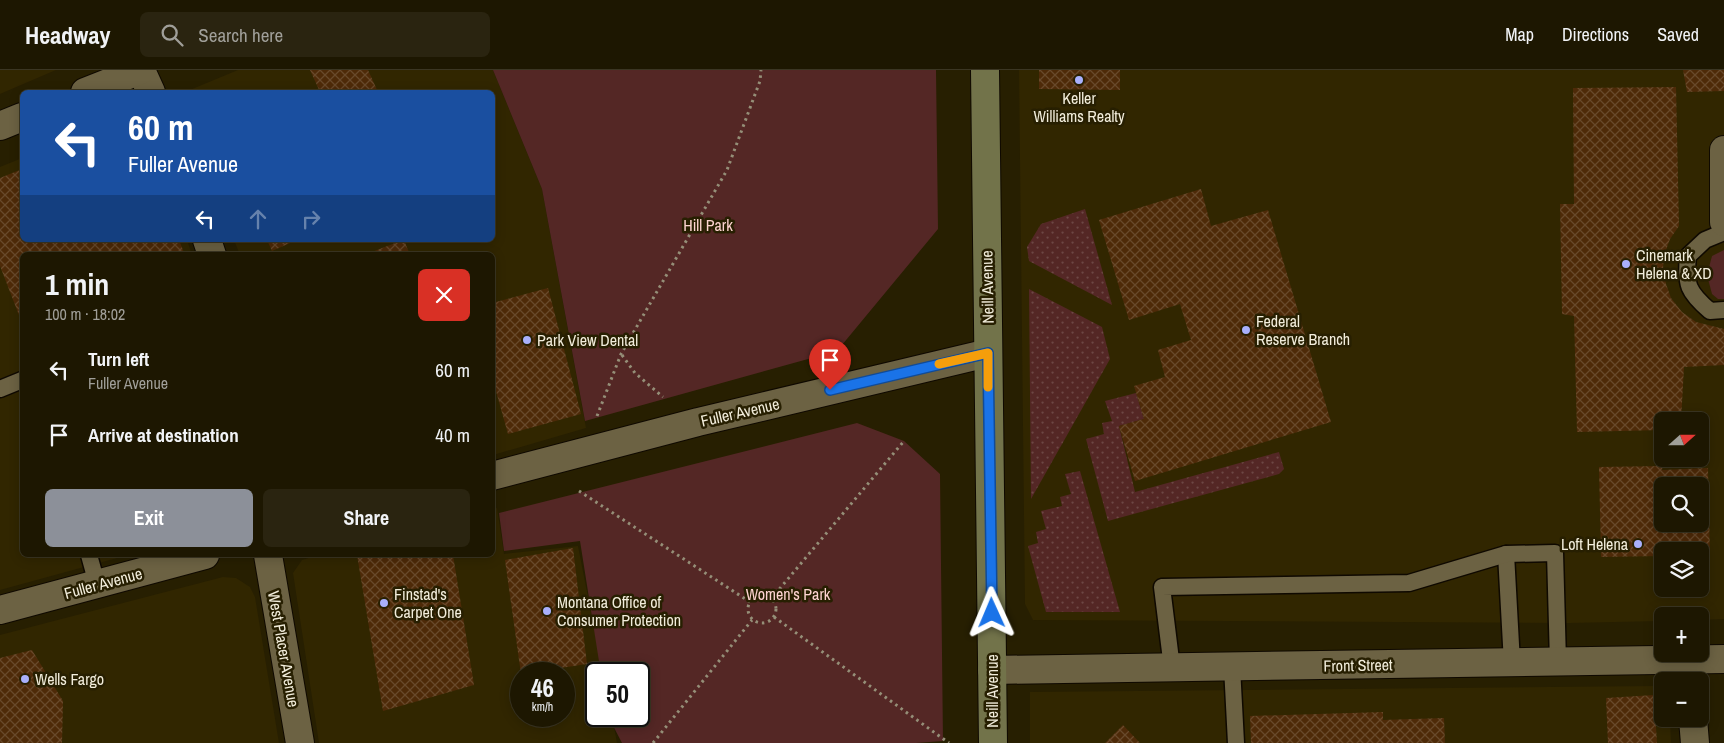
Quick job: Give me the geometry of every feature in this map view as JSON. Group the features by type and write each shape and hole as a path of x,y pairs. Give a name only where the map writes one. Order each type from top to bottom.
{"main road":[{"name":"Neill Avenue","path":"985,70 993,743"}],"street":[{"path":"89,90 141,70 150,90"},
{"path":"0,126 20,118"},
{"path":"1724,150 1724,222"},
{"name":"Fuller Avenue","path":"495,475 698,422 988,353"},
{"name":"Fuller Avenue","path":"0,610 198,557"},
{"name":"West Placer Avenue","path":"268,557 300,743"},
{"name":"Front Street","path":"992,670 1558,662 1691,670 1724,659"},
{"path":"1694,727 1695,743"}],"lane":[{"path":"1724,232 1705,240 1688,256 1686,277 1693,297 1710,311 1724,310"},
{"path":"0,389 20,381"},
{"path":"1172,668 1162,587 1409,583 1506,554 1555,553 1558,662"},
{"path":"1506,554 1512,663"},
{"path":"90,557 97,584"},
{"path":"1232,667 1236,743"}],"path":[{"path":"597,416 621,354 727,170 760,81 761,70"},
{"path":"621,354 635,373 663,397"},
{"path":"771,599 904,441"},
{"path":"579,490 750,602"},
{"path":"760,595 771,599 776,607 774,617 762,624 752,620 748,610 750,602 760,595"},
{"path":"774,617 949,743"},
{"path":"653,743 752,620"}],"shaded area":[{"path":"0,70 56,70 0,94"},
{"path":"238,70 493,70 542,189 586,428 495,454 495,252 239,252 235,242 495,242 495,90 190,90"},
{"path":"1019,70 1724,70 1724,619 1709,620 1709,607 1654,607 1654,621 1569,623 1033,620 1025,604"},
{"path":"20,159 20,242 188,242 191,252 20,252 20,557 121,557 0,590 0,167"},
{"path":"495,508 497,508 504,554 578,546 601,662 585,662 585,727 614,727 617,743 319,743 293,573 302,560 312,557 495,557"},
{"path":"223,577 236,578 250,587 255,597 279,743 0,743 0,635"},
{"path":"1654,686 1654,727 1670,727 1671,743 1030,743 1030,692"}],"green space":[{"name":"Hill Park","path":"493,70 936,70 938,229 837,351 585,421 542,189"},
{"path":"1085,209 1112,305 1029,261 1027,247 1041,224"},
{"path":"1724,250 1724,299 1718,299 1712,294 1707,275 1712,256"},
{"path":"1029,289 1102,327 1110,359 1031,499"},
{"path":"1136,393 1144,419 1119,426 1135,492 1279,452 1284,469 1279,474 1108,521 1086,439 1104,434 1102,423 1112,421 1105,401"},
{"name":"Women's Park","path":"857,423 904,441 940,474 943,741 916,743 622,743 614,727 650,727 650,662 599,662 580,541 504,551 499,513"},
{"path":"1080,471 1120,612 1046,612 1028,546 1038,543 1036,532 1046,529 1041,511 1062,506 1060,497 1071,494 1065,474"}],"building":[{"path":"310,70 368,70 377,90 319,90"},
{"name":"Keller Williams Realty","path":"1039,70 1120,70 1120,90 1039,89"},
{"path":"1683,70 1724,70 1724,91 1687,92"},
{"path":"1676,87 1679,226 1670,239 1665,253 1663,266 1666,284 1671,298 1682,312 1696,322 1724,329 1724,365 1684,367 1682,412 1654,412 1654,430 1577,432 1574,316 1562,314 1560,204 1574,204 1573,88"},
{"path":"20,170 20,242 180,242 184,252 20,252 20,318 0,266 0,178"},
{"name":"Federal Reserve Branch","path":"1201,189 1211,226 1268,210 1331,422 1135,481 1119,426 1144,419 1134,386 1165,377 1158,350 1191,340 1180,304 1129,320 1099,220"},
{"path":"268,242 292,242 272,251"},
{"path":"398,242 405,242 409,252 372,252"},
{"name":"Park View Dental","path":"548,288 581,414 508,434 495,388 495,302"},
{"path":"1654,466 1654,468 1662,468 1662,470 1708,468 1708,477 1654,477 1654,532 1709,532 1709,512 1710,556 1709,542 1654,542 1654,556 1601,557 1599,467"},
{"path":"573,548 587,662 585,664 575,666 575,662 519,662 505,560"},
{"path":"357,557 453,557 474,685 383,711"},
{"name":"Wells Fargo","path":"32,650 63,701 62,743 0,743 0,658"},
{"path":"1654,695 1654,727 1656,727 1657,743 1608,743 1606,698"},
{"path":"1383,712 1383,720 1444,718 1445,743 1251,743 1250,716"},
{"path":"1123,725 1140,743 1105,743"}],"slow traffic":[{"path":"939,364 988,353 988,387"}],"place":[{"name":"Keller Williams Realty","path":"1079,80"},
{"name":"Cinemark Helena & XD","path":"1626,264"},
{"name":"Federal Reserve Branch","path":"1246,330"},
{"name":"Park View Dental","path":"527,340"},
{"name":"Loft Helena","path":"1638,544"},
{"name":"Finstad's Carpet One","path":"384,603"},
{"name":"Montana Office of Consumer Protection","path":"547,611"},
{"name":"Wells Fargo","path":"25,679"}],"route":[{"path":"830,390 988,353 992,613"}]}
